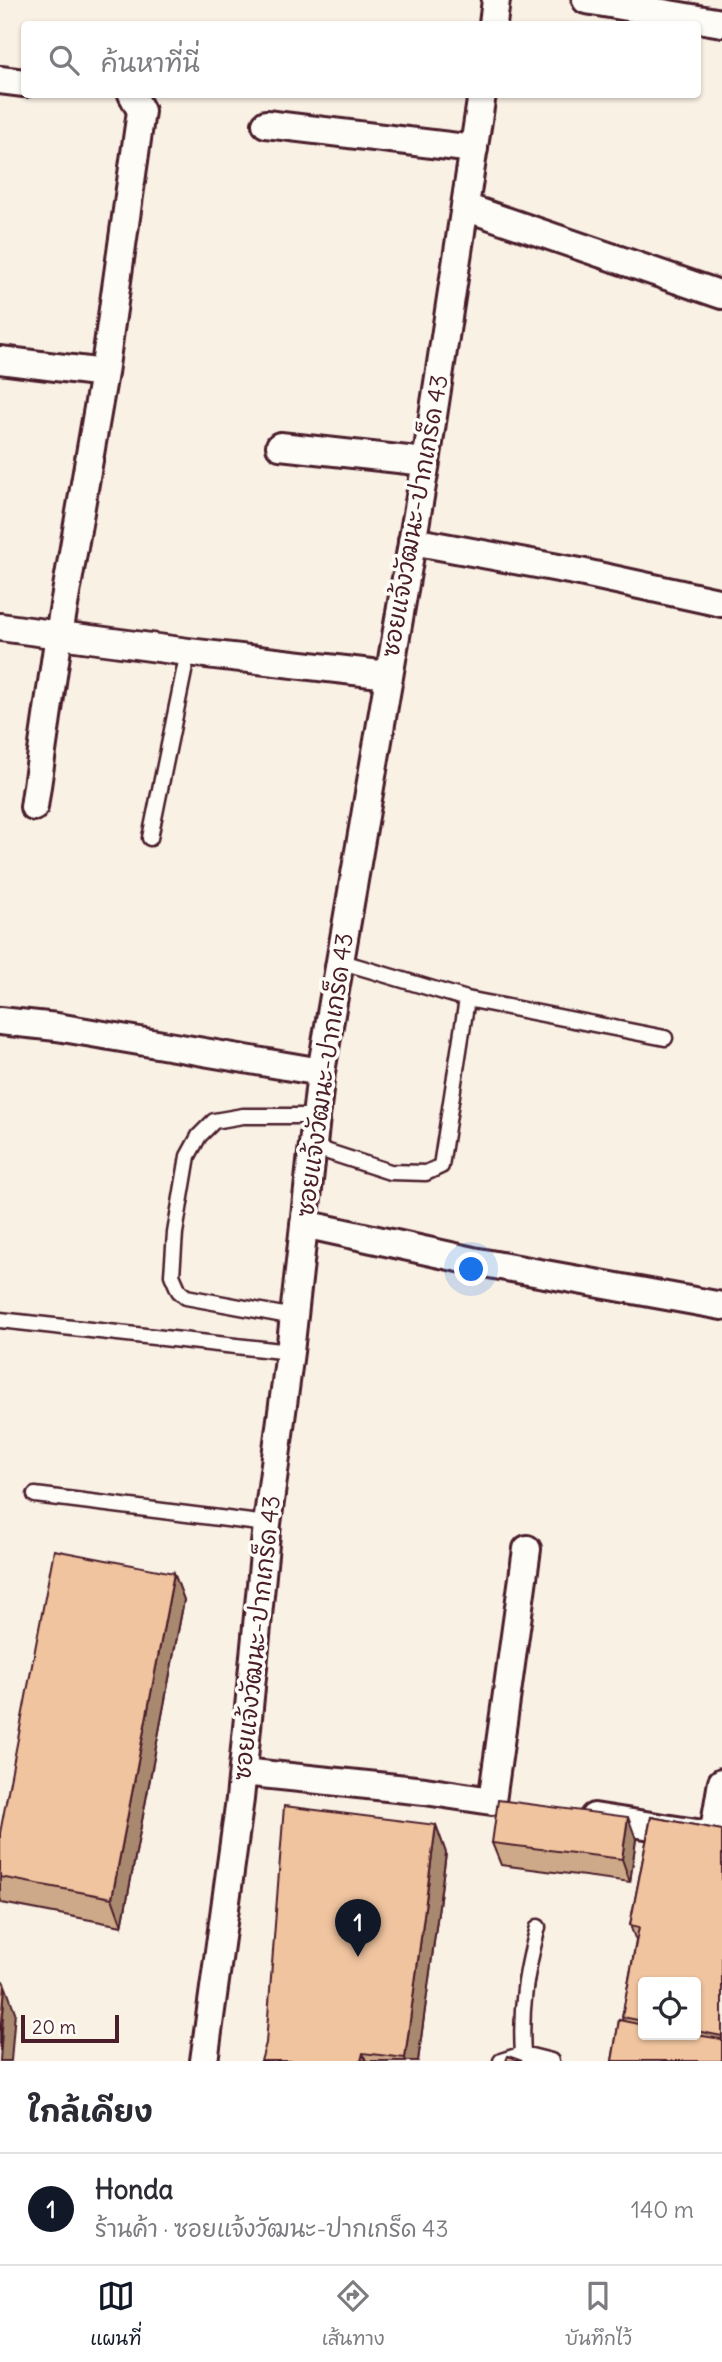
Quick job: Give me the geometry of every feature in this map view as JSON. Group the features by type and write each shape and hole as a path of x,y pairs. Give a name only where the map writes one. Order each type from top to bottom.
{"street":[{"path":"493,21 496,0"},
{"path":"586,0 722,23"},
{"path":"0,80 21,83"},
{"path":"34,807 59,634 104,373 141,111 134,98"},
{"name":"ซอยแจ้งวัฒนะ-ปากเกร็ด 43","path":"204,2061 243,1772 267,1524 290,1352 321,1072 426,462 481,98"},
{"path":"266,124 474,149"},
{"path":"465,206 722,295"},
{"path":"0,360 104,373"},
{"path":"280,446 426,462"},
{"path":"411,541 580,572 722,603"},
{"path":"0,627 388,675"},
{"path":"0,1021 57,1027 321,1072"},
{"path":"304,1224 473,1261 722,1306"},
{"path":"492,1801 527,1549"},
{"path":"243,1772 425,1791 520,1806"},
{"path":"575,1814 718,1837 722,1782"}],"lane":[{"path":"150,838 188,652"},
{"path":"340,961 467,999 665,1038"},
{"path":"313,1147 390,1172 426,1173 441,1166 467,999"},
{"path":"294,1317 186,1297 179,1291 173,1275 175,1233 188,1156 199,1136 214,1121 243,1116 316,1116"},
{"path":"0,1320 290,1352"},
{"path":"35,1495 267,1524"},
{"path":"523,2054 521,2020 524,1984 538,1927"},
{"path":"501,2061 523,2054 551,2061"}],"building":[{"path":"54,1550 174,1573 112,1898 0,1877 0,1833"},
{"path":"498,1800 628,1817 622,1859 492,1843"},
{"path":"284,1806 436,1825 405,2058 363,2053 361,2061 261,2061 266,2043"},
{"path":"651,1817 722,1830 722,2036 701,2032 701,1977 638,1977 638,2020 622,2017 639,1927 630,1925"},
{"path":"0,1980 5,1985 0,2051"},
{"path":"619,2020 638,2024 638,2040 701,2040 701,2036 722,2039 722,2061 612,2061"},
{"path":"508,2056 522,2061 506,2061"}],"place":[{"name":"Honda","path":"358,1957"}]}
